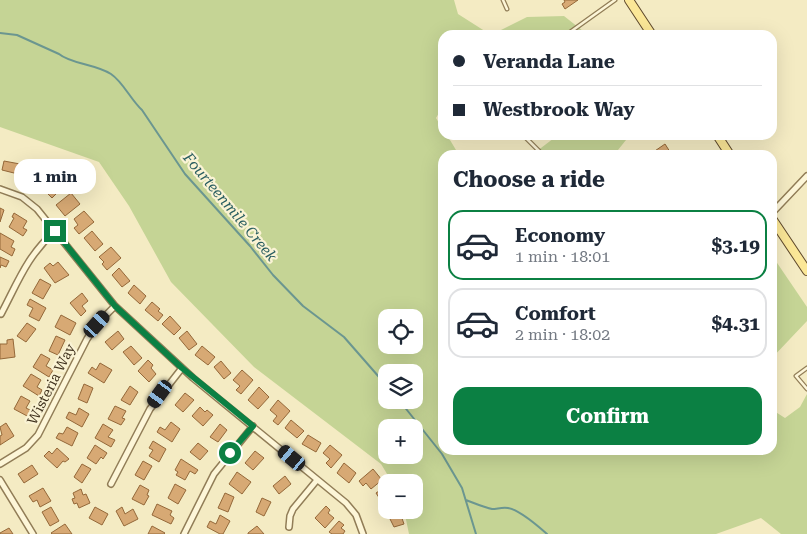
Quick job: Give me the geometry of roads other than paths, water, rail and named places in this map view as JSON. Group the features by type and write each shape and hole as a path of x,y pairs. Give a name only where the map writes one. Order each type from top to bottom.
{"main road":[{"path":"629,0 649,30"},
{"path":"777,225 807,271"}],"street":[{"path":"777,211 807,176"},
{"path":"0,189 26,199 37,209 115,306 182,368 351,508 360,522 364,534"},
{"path":"2,314 32,256 55,231"},
{"name":"Wisteria Way","path":"0,464 26,448 38,435 87,339 97,324 115,306"},
{"path":"111,484 150,408 182,368"},
{"path":"184,534 214,474 253,426"},
{"path":"0,480 33,534"},
{"path":"289,527 293,509 317,480"}],"lane":[{"path":"503,0 507,10"},
{"path":"573,30 615,0"},
{"path":"528,140 538,150"},
{"path":"807,368 796,376 807,389"}],"waterway":[{"name":"Fourteenmile Creek","path":"0,33 17,35 70,60 98,68 115,77 142,110 185,174 250,246 273,275 303,306 344,337 378,376"},
{"name":"Fourteenmile Creek","path":"406,409 438,449"},
{"name":"Fourteenmile Creek","path":"443,455 462,488 476,534"},
{"name":"Fourteenmile Creek","path":"466,500 492,509 513,509 547,534"}]}
